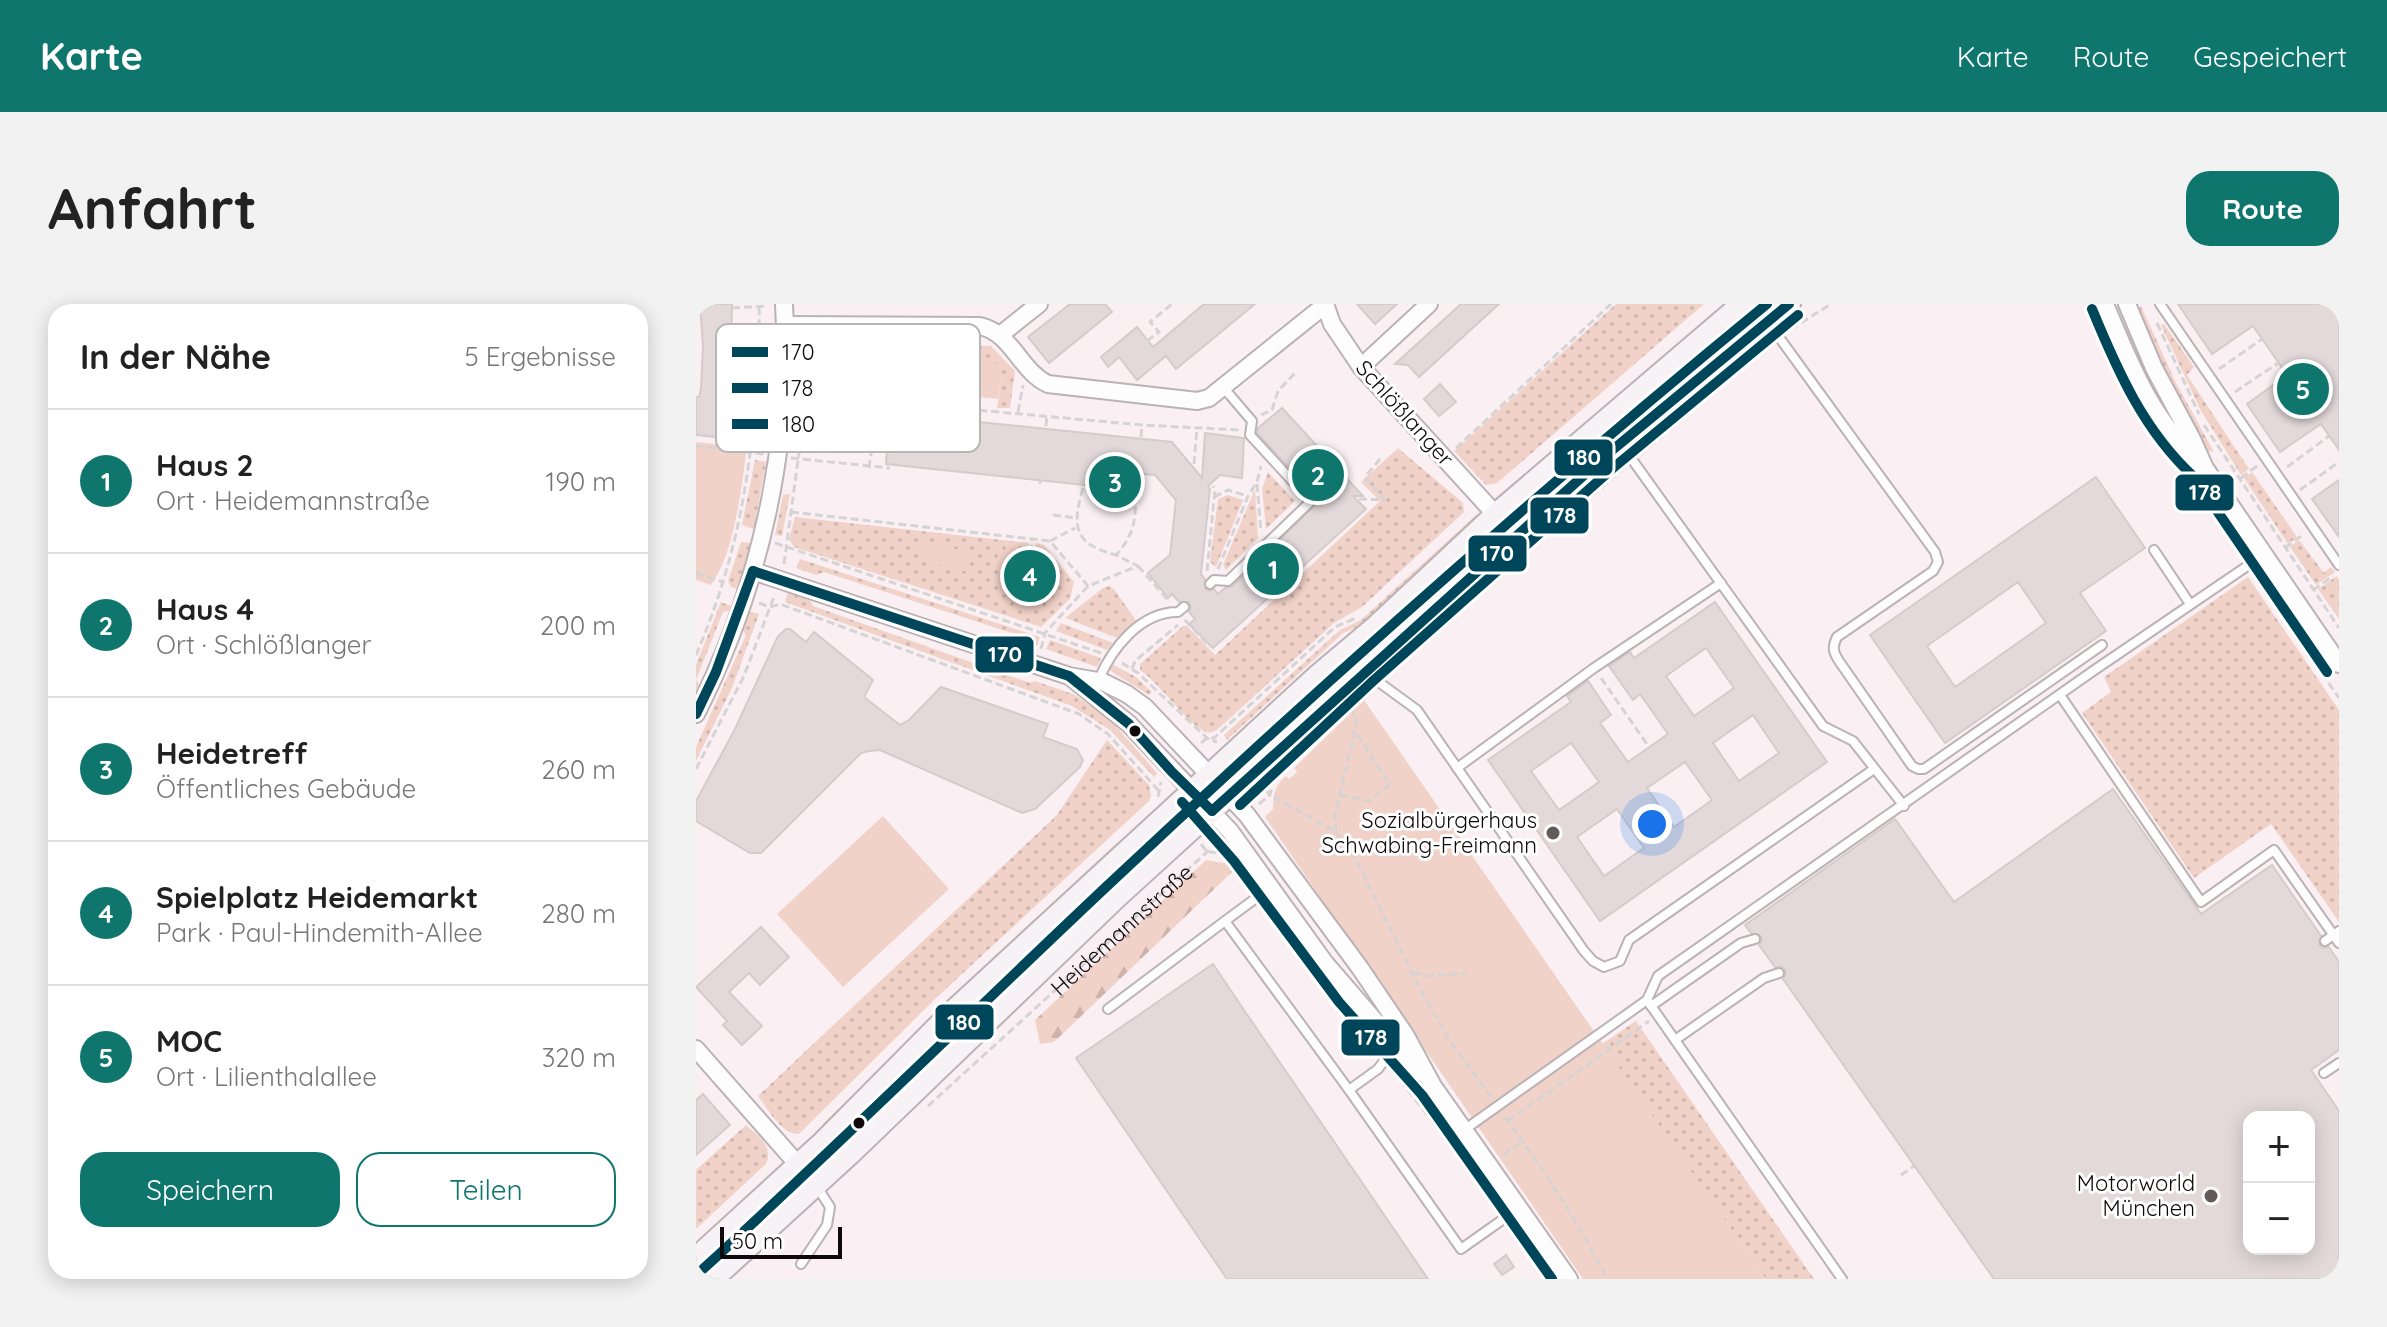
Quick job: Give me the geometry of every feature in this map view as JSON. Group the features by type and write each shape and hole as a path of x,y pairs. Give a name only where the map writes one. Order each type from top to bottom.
{"main road":[{"path":"696,1259 798,1165 953,1012 1317,677 1374,629 1496,515 1743,304"},
{"name":"Heidemannstraße","path":"712,1279 1117,896 1230,795 1263,777 1364,671 1773,329 1789,304"},
{"path":"1603,423 1627,452"}],"street":[{"path":"784,304 785,324"},
{"path":"1000,335 1039,304"},
{"path":"980,326 1000,335 1032,373 1048,384 1197,401 1209,398 1325,304"},
{"name":"Schlößlanger","path":"1325,304 1332,324 1361,367 1496,515"},
{"path":"1361,367 1429,304"},
{"path":"2205,468 2185,451 2157,412 2139,381 2107,309 2127,304 2154,368 2205,468 2339,664"},
{"path":"696,714 716,672 753,571 762,540 777,452"},
{"path":"753,571 1069,676 1098,681 1127,694 1145,707 1247,815 1389,1010 1433,1086 1569,1279"},
{"path":"1069,676 1129,724 1230,831 1325,963 1433,1086"},
{"path":"696,1049 815,1184"}],"lane":[{"path":"2160,304 2339,565"},
{"path":"1773,329 1935,552 1938,562 1933,571 1837,637 1833,645 1834,653 1912,766 1924,769 1934,784"},
{"path":"1212,582 1228,581 1309,503 1307,497 1250,435 1252,421 1223,387"},
{"path":"1627,452 1823,726 1853,741 1904,806"},
{"path":"2154,550 2190,604"},
{"path":"1649,1003 1658,976 2265,554"},
{"path":"1457,768 1594,668 1721,583"},
{"path":"1098,681 1109,656 1145,622 1162,612 1181,609"},
{"path":"1924,769 2102,645"},
{"path":"2083,658 2093,671"},
{"path":"1364,671 1417,710 1584,951 1604,967 1620,961 1629,940 1874,769"},
{"path":"2056,707 2060,695"},
{"path":"2060,695 2201,902 2274,850 2337,937 2325,941"},
{"path":"1108,1009 1272,887"},
{"path":"1225,921 1461,1249 1520,1208"},
{"path":"1464,1130 1649,1003 1741,943 1755,939"},
{"path":"1675,1040 1764,978 1779,973"},
{"path":"1649,1003 1842,1279"},
{"path":"1349,1090 1378,1069 1395,1046"},
{"path":"2324,1073 2339,1063"},
{"path":"801,1264 827,1225 830,1207 815,1184"}],"path":[{"path":"732,308 784,304"},
{"path":"1147,341 1159,332 1150,322 1172,304"},
{"path":"1445,458 1611,304"},
{"path":"1773,329 1831,304"},
{"path":"2086,304 2093,320"},
{"path":"2153,315 2202,421 2338,625"},
{"path":"2098,333 2113,371 2138,413"},
{"path":"2209,376 2262,339"},
{"path":"2225,399 2278,363"},
{"path":"1261,415 1272,410 1278,391 1297,371"},
{"path":"1018,412 1022,386 1032,373"},
{"path":"1567,517 1627,452 1706,399"},
{"path":"980,408 1142,425 1243,430"},
{"path":"1046,426 1047,415"},
{"path":"1141,437 1142,425"},
{"path":"1194,464 1197,427"},
{"path":"2277,473 2329,436"},
{"path":"696,446 716,448"},
{"path":"2162,448 2249,565 2339,698"},
{"path":"1262,548 1257,482 1263,449"},
{"path":"696,655 723,582 752,452 869,468 890,468"},
{"path":"869,468 871,452"},
{"path":"1359,499 1385,500 1365,477 1381,458"},
{"path":"2239,479 2267,459"},
{"path":"2292,495 2339,462"},
{"path":"1116,555 1129,541 1137,516 1132,494 1138,470"},
{"path":"1212,582 1248,496 1257,482"},
{"path":"1212,582 1206,564 1213,486"},
{"path":"1083,488 1076,518 1080,536 1099,550 1138,566 1181,609 1185,620 1210,647"},
{"path":"1214,497 1228,490 1248,496"},
{"path":"791,512 1032,540 1050,541 1077,528"},
{"path":"1053,515 1076,518"},
{"path":"2285,548 2314,528"},
{"path":"762,540 788,545 797,552 1109,656 1132,669 1207,738 1220,743 1233,754"},
{"path":"1031,553 1032,540"},
{"path":"1050,541 1088,586"},
{"path":"1037,664 1045,633 1088,586 1138,566"},
{"path":"2313,590 2339,572"},
{"path":"696,573 723,582"},
{"path":"744,598 770,607 780,604 1079,714 1108,734 1160,791"},
{"path":"1132,669 1135,661 1185,620"},
{"path":"1594,668 1649,747"},
{"path":"1336,832 1335,816 1357,721 1352,710"},
{"path":"1192,734 1197,729"},
{"path":"1340,795 1369,801 1390,785 1355,730"},
{"path":"1263,777 1270,795"},
{"path":"1263,777 1270,795 1336,832 1353,853 1450,1041 1554,1187 1607,1279"},
{"path":"1247,815 1270,795"},
{"name":"Heidemannstraße","path":"923,1111 1230,831"},
{"path":"1412,972 1432,976 1466,973"},
{"path":"1508,1121 1657,1015"},
{"path":"1901,1175 1914,1166"}],"green space":[{"path":"1616,304 1704,304 1497,483 1486,485 1454,451"},
{"path":"1724,304 1729,304 1502,498 1496,498"},
{"path":"1753,304 1767,304 1753,320 1626,428 1623,424 1649,401 1660,384"},
{"path":"2089,304 2096,304 2129,380 2168,441 2167,449 2122,379"},
{"path":"2141,306 2176,383 2214,452 2207,451 2172,390 2137,312"},
{"path":"2164,324 2194,367 2187,375 2249,469 2241,475 2201,411 2161,325"},
{"path":"2128,327 2151,380 2181,434 2138,369 2128,341"},
{"path":"980,345 991,346 1015,371 1010,408 997,408 1002,375 980,372"},
{"path":"980,356 1000,365 1002,375 998,399 980,397"},
{"path":"696,442 716,444 716,452 746,452 726,555 711,585 696,580"},
{"path":"1598,442 1601,447 1251,765 1248,762 1459,567 1471,549"},
{"path":"1398,448 1463,503 1464,512 1362,607 1334,623 1217,730 1208,732 1197,727 1140,670 1140,664 1183,626 1187,626 1215,655 1380,501 1361,482"},
{"path":"755,460 766,462 754,529 742,525"},
{"path":"1613,461 1618,463 1381,671 1380,667"},
{"path":"1268,472 1295,501 1266,529 1262,489"},
{"path":"2252,472 2297,537 2288,544 2244,478"},
{"path":"1255,489 1258,538 1226,570 1223,565"},
{"path":"790,494 782,536 775,535 783,495"},
{"path":"1228,495 1243,500 1216,567 1210,562 1218,499"},
{"path":"1477,514 1474,523 1363,625 1343,633 1227,740 1224,735 1340,630 1361,620"},
{"path":"795,517 1029,543 1027,553 1018,556 1042,556 1034,553 1036,543 1044,545 1074,582 1070,599 1041,627 794,547 789,539"},
{"path":"2299,540 2324,573 2331,567 2335,572 2316,585 2290,547"},
{"path":"922,541 973,553 968,572 918,560"},
{"path":"741,542 751,543 737,589 731,587 728,581"},
{"path":"1030,553 1046,560 1053,576 1046,592 1030,599 1014,592 1007,576 1014,560"},
{"path":"800,559 1040,637 1037,646 1026,643 1027,638 824,572 816,575 796,568"},
{"path":"2337,576 2339,580 2339,619 2318,589"},
{"path":"2248,577 2339,710 2339,922 2271,824 2194,878 2082,713 2111,692 2104,677"},
{"path":"1109,586 1137,622 1117,638 1065,618 1103,588"},
{"path":"788,592 810,600 813,606 1030,683 1035,681 1073,694 1107,716 1157,773 1154,777 1110,730 1072,706 785,602"},
{"path":"721,602 731,606 729,611 723,612 696,680 696,665"},
{"path":"749,611 759,614 732,688 696,761 696,747 746,635 742,629"},
{"path":"1061,623 1113,643 1107,650 1056,631"},
{"path":"1050,640 1101,658 1097,667 1046,649"},
{"path":"1112,664 1136,677 1152,692 1149,695 1109,670"},
{"path":"1358,688 1365,689 1304,745 1301,741"},
{"path":"1364,700 1766,1279 1583,1279 1265,817 1273,809 1279,783 1297,772 1294,768"},
{"path":"1107,740 1149,785 1149,801 936,998 799,1134 786,1130 758,1096 1057,815"},
{"path":"883,816 949,889 843,987 777,914"},
{"path":"1168,824 1171,827 1067,922 1051,945 845,1148 842,1145 948,1040 960,1019"},
{"path":"1119,841 1123,845 827,1127 823,1124 993,958"},
{"path":"1206,860 1229,864 1232,872 1054,1042 1040,1044 1035,1020"},
{"path":"1636,1021 1814,1279 1766,1279 1602,1044"},
{"path":"746,1125 766,1147 766,1164 696,1229 696,1170"}],"building":[{"path":"700,304 732,304 732,324 716,324 716,437 696,435 696,397 699,397 701,388 703,346"},
{"path":"1070,304 1105,304 1112,312 1049,363 1028,337"},
{"path":"1204,304 1255,304 1176,369 1166,356 1137,380 1119,357 1108,367 1101,357 1137,327 1153,347"},
{"path":"1357,304 1397,304 1375,324"},
{"path":"1461,304 1499,304 1419,377 1408,365 1395,364"},
{"path":"2178,304 2339,304 2339,450 2321,424 2280,452 2247,404 2287,375 2253,326 2212,354"},
{"path":"1440,384 1456,402 1439,416 1424,399"},
{"path":"1282,408 1363,496 1353,496 1366,509 1213,648 1189,624 1195,619 1189,612 1189,602 1179,602 1172,594 1168,598 1148,573 1170,555 1176,500 1155,475 1133,473 1131,490 886,464 887,452 980,452 980,422 1172,442 1202,478 1205,433 1244,438 1242,478 1220,475 1208,486 1201,574 1205,579 1205,588 1209,591 1214,589 1218,594 1233,586 1317,501 1257,433 1258,428"},
{"path":"2096,477 2145,548 2080,593 2106,631 1945,743 1870,635","holes":["2018,582 2046,623 1955,687 1927,646"]},
{"path":"2339,480 2339,537 2312,499"},
{"path":"1715,602 1827,762 1600,921 1488,760 1571,702 1567,696 1588,681 1611,715 1600,723 1628,762 1668,734 1640,694 1633,700 1609,666 1630,652 1634,658","holes":["1706,648 1734,688 1694,716 1666,676","1753,715 1779,753 1739,781 1713,743","1571,743 1599,782 1559,810 1531,771","1685,762 1712,800 1674,827 1647,788","1617,809 1644,848 1604,876 1577,837"]},
{"path":"786,629 806,642 814,632 873,680 864,697 900,725 909,720 941,687 1048,724 1043,737 1077,749 1083,760 1080,767 1035,809 1022,813 880,750 861,753 761,853 750,853 696,821 696,801 734,731 778,636"},
{"path":"2113,789 2201,914 2272,865 2321,936 2319,944 2323,948 2329,947 2339,962 2339,1050 2311,1070 2339,1111 2339,1279 1994,1279 1783,979 1786,974 1784,968 1775,967 1759,945 1762,940 1760,935 1751,933 1745,925 1895,819 1954,902"},
{"path":"761,927 789,957 760,985 749,973 729,992 762,1026 742,1045 723,1025 727,1021 696,987"},
{"path":"1213,964 1428,1279 1227,1279 1076,1058"},
{"path":"703,1094 730,1125 696,1155 696,1100"},
{"path":"1506,1255 1514,1267 1502,1275 1494,1264"}],"transit line":[{"name":"180","path":"703,1269 1268,737 1515,517 1767,304"},
{"name":"170","path":"1212,811 1604,457 1789,304"},
{"name":"178","path":"2092,309 2123,378 2147,420 2176,459 2194,477 2327,672"},
{"name":"178","path":"1240,805 1373,681 1613,468 1798,315"},
{"name":"170","path":"753,571 1069,676 1129,724 1212,811"},
{"name":"170","path":"696,714 716,672 753,571"},
{"name":"178","path":"1182,802 1234,861 1339,1002 1422,1095 1552,1279"}],"place":[{"name":"MOC","path":"2303,389"},
{"name":"Haus 4","path":"1318,475"},
{"name":"Heidetreff","path":"1115,482"},
{"name":"Haus 2","path":"1273,569"},
{"name":"Spielplatz Heidemarkt","path":"1030,576"},
{"name":"Sozialbürgerhaus Schwabing-Freimann","path":"1553,833"},
{"name":"Motorworld München","path":"2211,1196"}]}
